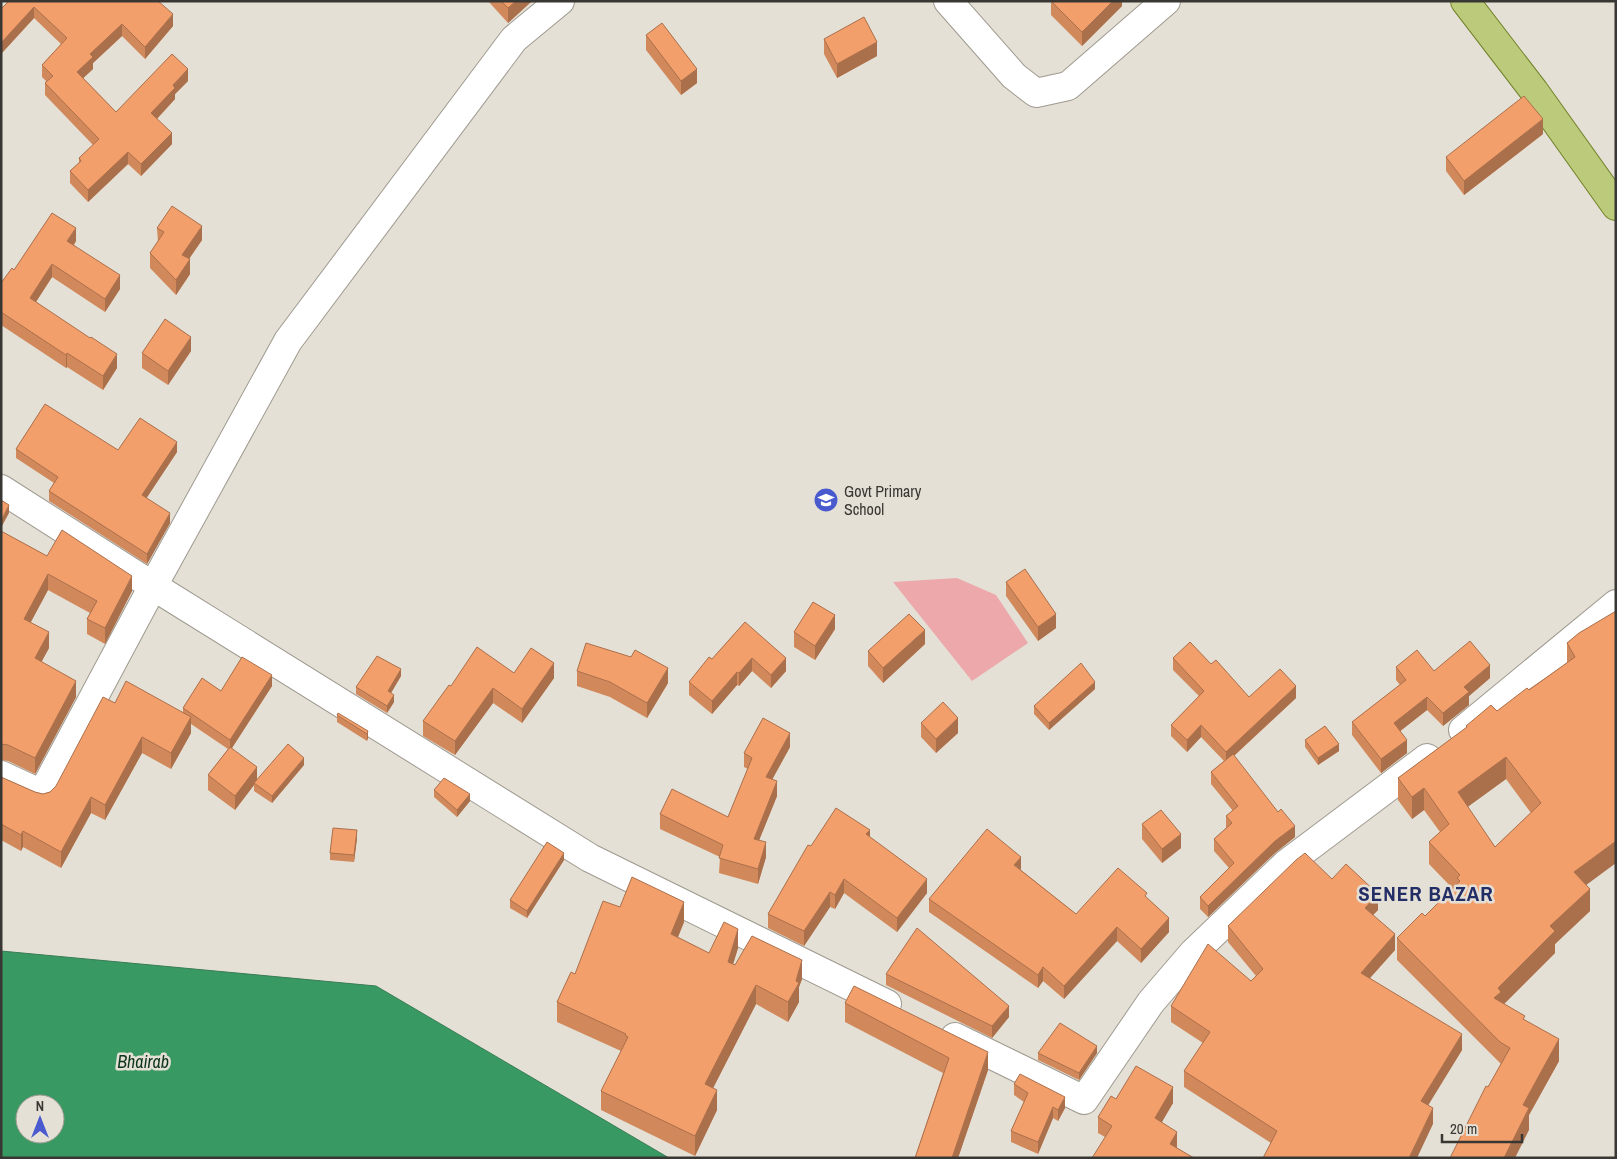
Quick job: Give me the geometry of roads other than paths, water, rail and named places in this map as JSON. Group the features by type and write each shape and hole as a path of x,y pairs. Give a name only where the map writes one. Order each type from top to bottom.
{"main road":[{"path":"1465,1 1534,91 1616,206"}],"street":[{"path":"1,775 42,794 153,586 288,341 514,39 560,1"},
{"path":"948,1 1014,76 1036,93 1068,86 1166,1"},
{"path":"1,489 153,586 590,858 908,1014"},
{"path":"934,1027 1084,1100 1151,1002 1188,960 1286,864 1457,735 1616,604"}],"water":[{"name":"Bhairab","path":"1,951 376,986 669,1158 1,1158"}],"place":[{"name":"Govt Primary School","path":"826,500"}],"district":[{"name":"SENER BAZAR","path":"1426,893"}]}
